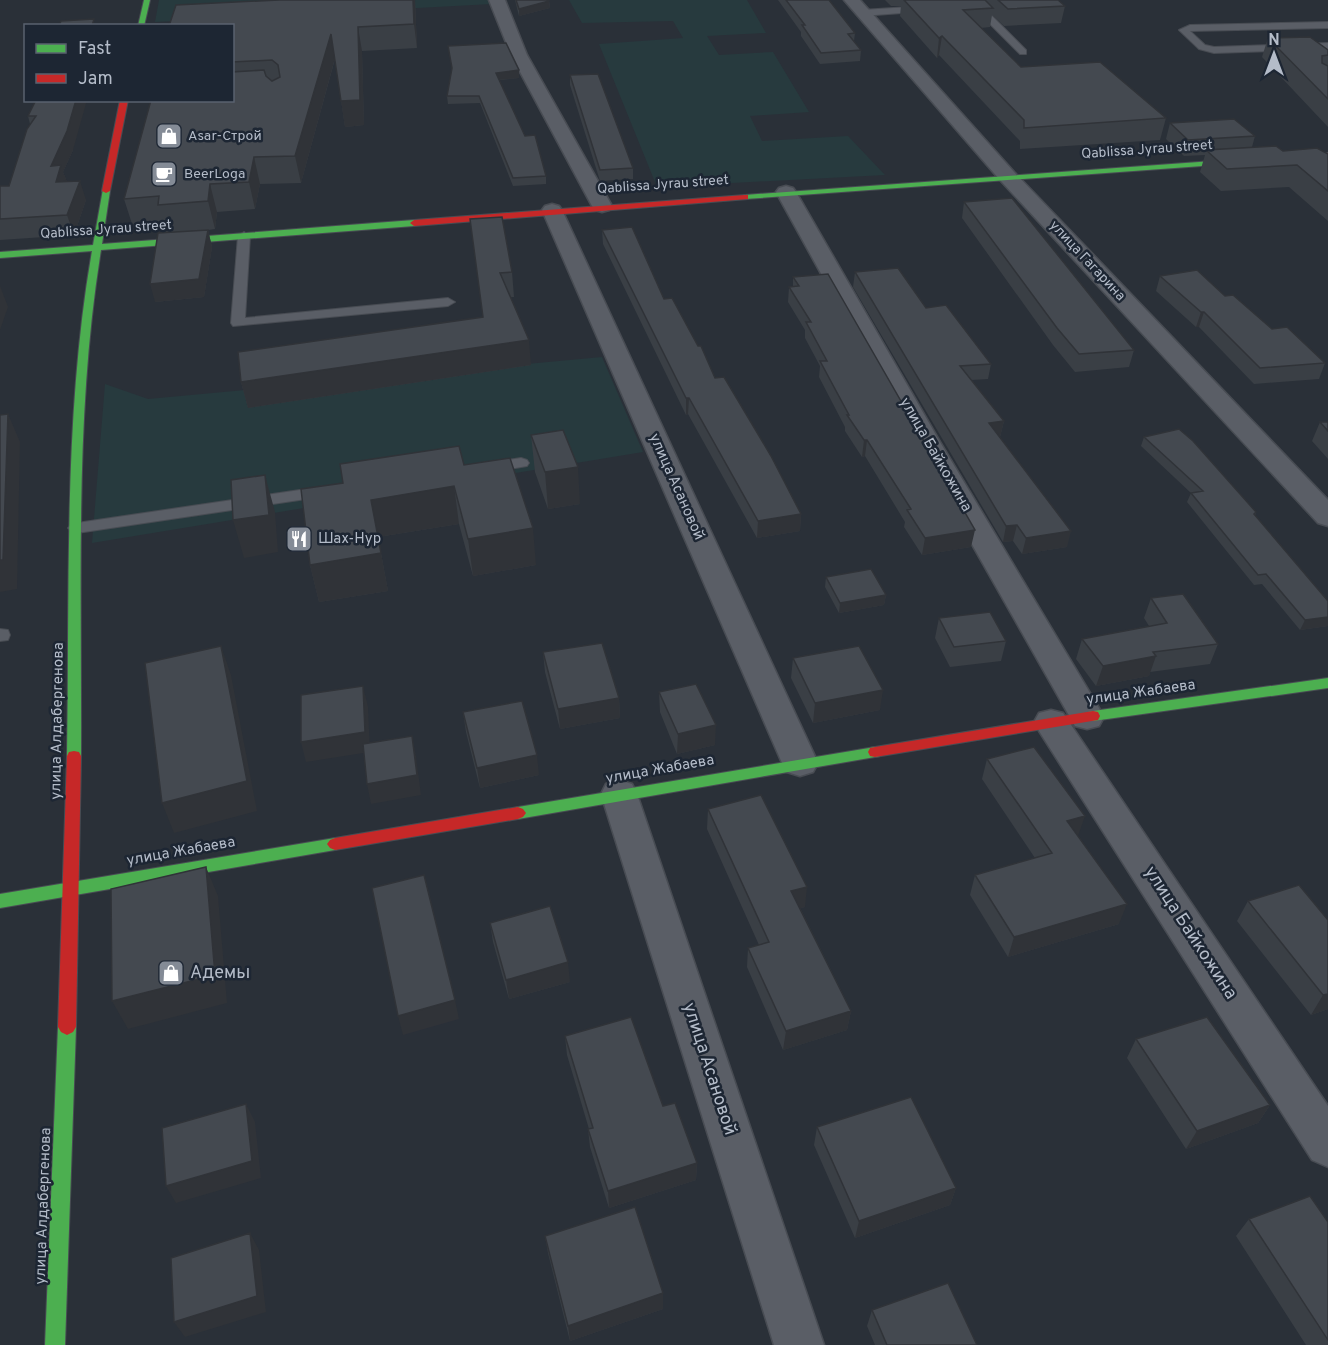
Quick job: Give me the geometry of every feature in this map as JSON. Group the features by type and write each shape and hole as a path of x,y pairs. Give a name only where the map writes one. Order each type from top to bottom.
{"street":[{"path":"141,24 147,0"},
{"path":"497,0 519,55 602,206"},
{"name":"улица Гагарина","path":"857,6 1007,176 1328,517"},
{"name":"улица Алдабергенова","path":"55,1345 72,887 79,399 95,248 124,102"},
{"path":"1319,156 1328,171"},
{"name":"Qablissa Jyrau street","path":"0,255 786,192 1319,156"},
{"name":"улица Байкожина","path":"786,192 927,442 1069,719 1328,1145"},
{"name":"улица Асановой","path":"552,210 800,764"},
{"name":"улица Жабаева","path":"0,901 1069,719 1328,683"},
{"name":"улица Асановой","path":"620,794 799,1345"}],"lane":[{"path":"857,6 934,9"},
{"path":"956,8 978,7 1023,52"},
{"path":"1328,25 1184,30 1203,47 1214,50 1328,46"},
{"path":"244,236 238,323 448,302"},
{"path":"474,470 521,463"},
{"path":"77,528 346,489"}],"green space":[{"path":"159,0 491,0 492,4 155,22"},
{"path":"569,0 747,0 766,33 707,36 719,55 773,52 809,112 750,116 762,141 848,136 885,175 657,187 599,44 683,38 673,21 582,23"},
{"path":"602,357 643,452 92,543 105,384 148,399"}],"building":[{"path":"279,0 413,0 414,24 358,27 360,100 341,101 331,34 295,156 254,157 249,182 210,184 208,201 158,205 159,196 124,199 150,102 234,102 234,72 264,70 266,76 272,81 280,77 278,65 272,60 234,62 234,24 170,24 176,5"},
{"path":"516,0 549,0 549,1 519,9"},
{"path":"786,0 829,0 855,33 848,34 861,50 821,53 802,25 805,25"},
{"path":"904,0 985,0 993,8 963,10 1021,67 1100,62 1166,118 1024,128 1024,120 942,36 939,38"},
{"path":"998,0 1058,0 1065,6 1008,9"},
{"path":"94,19 93,24 60,24 61,21"},
{"path":"1310,37 1328,50 1328,55 1322,56 1322,63 1328,66 1328,99 1268,38"},
{"path":"506,43 519,70 496,73 525,136 535,135 546,176 513,178 479,96 447,96 452,68 448,46"},
{"path":"598,74 633,168 600,170 570,75"},
{"path":"35,102 75,102 67,131 51,166 61,165 56,182 80,181 67,215 0,219 0,186 9,186 27,129 36,116 28,116"},
{"path":"1234,119 1255,136 1188,140 1170,123"},
{"path":"1276,146 1283,151 1317,148 1328,154 1328,191 1297,165 1227,169 1206,150"},
{"path":"1012,198 1134,350 1079,354 1057,328 964,202"},
{"path":"502,217 512,272 500,273 529,340 241,382 238,352 483,317 470,219"},
{"path":"632,227 664,299 672,298 698,346 701,346 715,378 724,377 771,456 801,514 758,521 689,398 686,398 602,230"},
{"path":"208,230 199,279 150,284 158,233"},
{"path":"898,268 926,308 946,305 991,364 960,366 1004,421 989,423 1071,531 1026,538 1017,525 1006,526 855,272"},
{"path":"1197,270 1225,296 1233,295 1272,329 1287,327 1325,363 1260,368 1204,312 1201,312 1160,276"},
{"path":"828,274 975,530 925,538 907,510 911,509 867,440 864,440 847,415 849,415 820,361 827,361 806,322 811,322 789,287 799,286 793,277"},
{"path":"8,414 3,560 0,560 0,415"},
{"path":"1320,422 1328,422 1328,431"},
{"path":"1179,429 1193,441 1256,512 1254,514 1328,601 1328,617 1305,620 1266,574 1258,575 1191,493 1203,491 1144,437"},
{"path":"563,430 578,467 545,472 531,435"},
{"path":"459,446 464,465 510,458 533,528 468,539 454,486 371,500 381,553 310,565 301,489 343,483 340,464"},
{"path":"265,475 269,515 233,520 231,480"},
{"path":"871,569 886,595 840,603 826,577"},
{"path":"1183,594 1218,644 1153,652 1156,656 1103,666 1082,639 1167,623 1151,598"},
{"path":"990,612 1006,641 954,647 939,618"},
{"path":"602,643 619,698 558,709 543,652"},
{"path":"221,646 247,781 162,803 145,663"},
{"path":"859,646 883,690 815,703 793,658"},
{"path":"696,684 716,725 678,734 659,692"},
{"path":"363,686 365,732 301,742 301,695"},
{"path":"522,701 537,755 477,768 463,712"},
{"path":"412,736 417,775 367,784 363,744"},
{"path":"1034,747 1085,816 1067,821 1127,904 1014,937 975,875 1052,853 987,759"},
{"path":"761,795 807,887 791,891 851,1011 786,1031 748,948 769,942 708,809"},
{"path":"206,867 215,975 112,1001 111,889"},
{"path":"424,875 455,1000 398,1016 372,888"},
{"path":"1299,885 1328,920 1328,994 1323,995 1248,901"},
{"path":"550,906 568,962 506,980 490,923"},
{"path":"631,1017 663,1106 675,1103 697,1163 608,1191 588,1129 593,1128 565,1036"},
{"path":"1207,1017 1270,1105 1197,1131 1136,1039"},
{"path":"911,1097 956,1188 859,1221 817,1127"},
{"path":"246,1104 252,1161 166,1186 162,1128"},
{"path":"1310,1196 1328,1222 1328,1340 1249,1219"},
{"path":"635,1207 663,1293 568,1326 545,1236"},
{"path":"250,1233 257,1296 174,1322 171,1258"},
{"path":"948,1283 977,1345 887,1345 872,1310"}],"traffic: fast":[{"path":"141,24 147,0"},
{"path":"745,197 1213,163"},
{"path":"74,756 76,544 81,402 94,261 106,191"},
{"path":"0,255 414,223"},
{"path":"1093,716 1328,683"},
{"path":"518,813 875,752"},
{"path":"0,901 335,844"},
{"path":"55,1345 67,1027"}],"traffic: jam":[{"path":"106,191 124,102"},
{"path":"1213,163 1328,155"},
{"path":"414,223 745,197"},
{"path":"875,752 1093,716"},
{"path":"67,1027 74,756"},
{"path":"335,844 518,813"}],"place":[{"name":"Asar-Строй","path":"169,136"},
{"name":"BeerLoga","path":"164,174"},
{"name":"Шах-Нур","path":"299,539"},
{"name":"Адемы","path":"171,973"}]}
